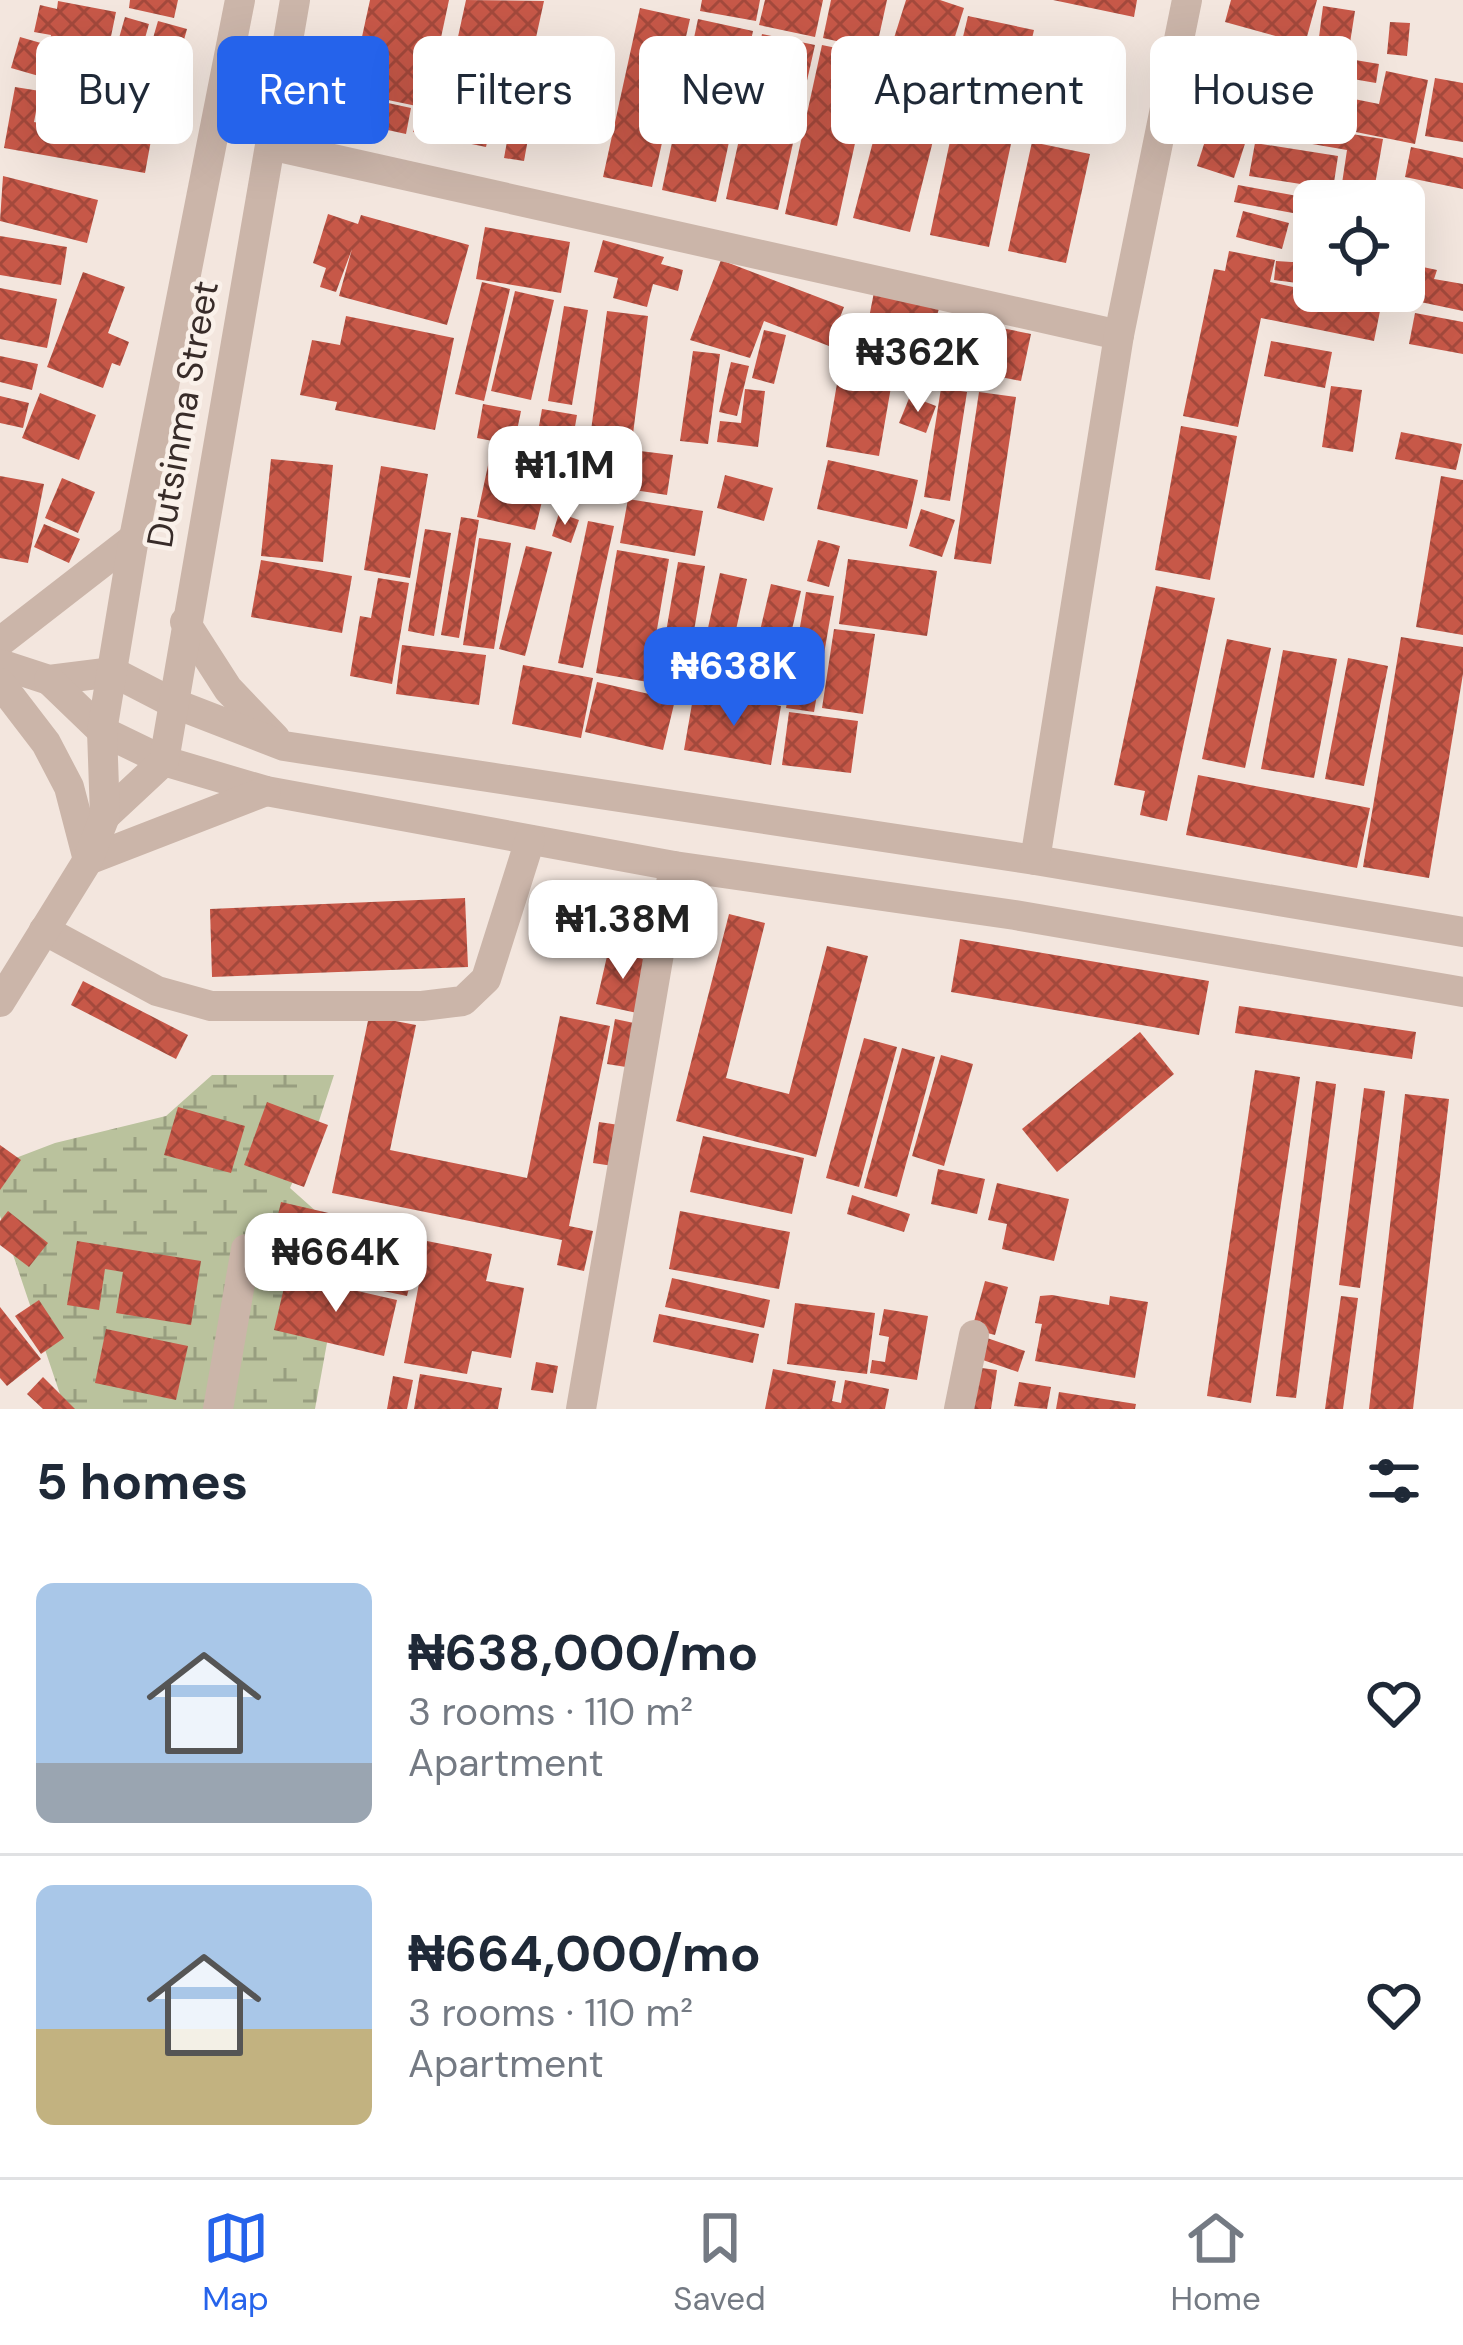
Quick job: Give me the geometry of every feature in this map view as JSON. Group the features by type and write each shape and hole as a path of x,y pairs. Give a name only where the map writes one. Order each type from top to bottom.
{"street":[{"name":"Dutsinma Street","path":"0,1002 88,860 105,816 102,731 134,538 240,0"},
{"name":"Dutsinma Street","path":"105,816 164,761 295,0"},
{"path":"1035,860 1119,335 1187,0"},
{"path":"270,145 1119,335"},
{"path":"0,642 134,538"},
{"path":"185,622 228,688 284,746"},
{"path":"0,664 49,680 113,672 173,704 284,746 1035,860 1463,932"},
{"path":"49,680 102,731 164,761 266,791 674,866 1015,914 1463,992"},
{"path":"0,683 46,743 69,787 88,860 266,791"},
{"path":"44,930 157,992 212,1006 422,1006 463,1001 486,979 530,840"},
{"path":"581,1409 674,866"},
{"path":"218,1409 246,1249"},
{"path":"959,1409 974,1335"}],"green space":[{"path":"212,1075 334,1075 290,1188 346,1238 315,1409 65,1409 0,1216 0,1164 55,1143 166,1116"}],"building":[{"path":"130,0 178,0 174,18 129,8"},
{"path":"370,0 449,0 441,36 413,36 413,105 389,100 389,36 362,36"},
{"path":"466,0 544,1 536,36 458,36"},
{"path":"702,0 760,0 756,21 700,11"},
{"path":"765,0 823,0 815,37 759,25"},
{"path":"831,0 887,0 879,36 823,38"},
{"path":"906,0 940,0 964,8 955,36 895,36"},
{"path":"1053,0 1137,0 1134,17"},
{"path":"1231,0 1317,0 1307,36 1276,36 1225,22"},
{"path":"58,1 116,12 111,36 34,32 40,5 57,9"},
{"path":"1323,6 1355,11 1351,36 1319,36"},
{"path":"640,8 690,19 686,36 639,36 639,144 662,144 652,187 603,177 610,144 615,144 615,122"},
{"path":"968,16 1034,30 1033,36 963,36"},
{"path":"125,17 149,24 146,36 120,36"},
{"path":"698,19 753,31 752,36 694,36"},
{"path":"158,21 187,29 185,36 154,36"},
{"path":"1390,22 1410,23 1407,56 1387,54"},
{"path":"20,37 36,42 36,75 11,68"},
{"path":"807,43 815,45 807,81"},
{"path":"822,45 831,47 831,144 855,144 837,226 785,214 800,144 807,144 807,114"},
{"path":"1357,60 1379,64 1376,83 1357,80"},
{"path":"1386,71 1428,80 1415,144 1357,132 1357,100 1379,104"},
{"path":"1435,78 1463,83 1463,142 1425,136"},
{"path":"15,87 36,90 36,144 150,144 145,173 4,148"},
{"path":"389,103 411,108 406,134 389,130"},
{"path":"1357,135 1383,139 1376,180 1342,180 1347,150 1312,144 1357,144"},
{"path":"507,144 527,144 524,161 504,158"},
{"path":"672,144 729,144 716,202 662,190"},
{"path":"738,144 793,144 778,210 726,199"},
{"path":"872,144 932,144 910,232 853,218"},
{"path":"949,144 1011,144 989,247 930,235"},
{"path":"1032,144 1090,154 1066,263 1008,251"},
{"path":"1204,144 1245,144 1234,178 1197,166"},
{"path":"1255,144 1338,156 1334,180 1293,183 1249,176"},
{"path":"1411,147 1463,158 1463,189 1405,177"},
{"path":"3,176 98,200 87,243 0,221"},
{"path":"1238,185 1293,195 1293,213 1234,202"},
{"path":"1243,211 1289,223 1282,249 1236,237"},
{"path":"328,214 358,224 361,215 469,245 447,325 339,296 352,249 336,292 320,287 326,268 313,263"},
{"path":"485,227 570,242 561,293 476,279"},
{"path":"0,236 67,247 61,285 0,275"},
{"path":"603,240 664,257 661,264 683,270 678,291 653,284 647,307 613,298 618,278 594,272"},
{"path":"1229,251 1275,260 1270,282 1293,287 1293,312 1380,312 1374,341 1261,318 1238,427 1183,416 1214,269 1225,271"},
{"path":"721,260 844,307 829,346 764,321 750,358 690,340"},
{"path":"1276,261 1293,262 1293,282 1274,280"},
{"path":"1425,267 1437,270 1434,279 1463,284 1463,311 1425,303"},
{"path":"83,272 125,287 108,333 129,342 120,366 112,363 103,388 47,367"},
{"path":"482,282 510,289 484,401 455,394"},
{"path":"0,288 57,299 47,348 0,339"},
{"path":"515,291 554,300 531,400 491,391"},
{"path":"874,292 940,306 937,315 1031,334 1021,381 863,349"},
{"path":"564,306 588,310 572,405 548,401"},
{"path":"607,311 648,316 628,473 586,468"},
{"path":"1415,313 1463,322 1463,354 1409,344"},
{"path":"346,316 454,338 435,430 335,410 337,402 300,395 312,340 340,345"},
{"path":"764,330 786,335 774,384 752,378"},
{"path":"1271,341 1332,352 1325,388 1264,376"},
{"path":"693,351 720,354 708,444 680,441"},
{"path":"0,356 38,364 32,390 0,382"},
{"path":"731,362 749,366 737,416 719,412"},
{"path":"838,378 891,387 879,456 826,447"},
{"path":"1331,386 1362,390 1353,452 1322,447"},
{"path":"941,388 967,392 950,501 924,497"},
{"path":"745,389 765,391 758,447 717,442 720,421 741,423"},
{"path":"979,392 1016,397 991,564 954,559"},
{"path":"40,393 96,415 79,460 22,438"},
{"path":"0,396 29,403 23,428 0,423"},
{"path":"910,396 936,406 926,433 899,423"},
{"path":"483,404 521,411 514,445 477,438"},
{"path":"542,409 577,415 569,461 534,455"},
{"path":"1181,426 1237,436 1210,580 1155,570"},
{"path":"1401,432 1462,444 1456,470 1395,459"},
{"path":"640,451 673,455 667,495 634,490"},
{"path":"490,456 522,464 520,479 546,485 535,530 477,517"},
{"path":"271,459 333,465 323,562 261,556"},
{"path":"828,460 918,480 907,529 817,509"},
{"path":"381,466 428,474 410,578 364,570"},
{"path":"725,475 773,488 764,521 717,508"},
{"path":"0,476 44,484 28,563 0,558"},
{"path":"1441,476 1463,480 1463,635 1416,627"},
{"path":"62,478 95,492 78,533 45,518"},
{"path":"628,499 703,511 695,556 620,543"},
{"path":"921,509 955,520 942,557 909,546"},
{"path":"559,513 579,520 571,543 552,536"},
{"path":"461,517 479,520 459,638 441,635"},
{"path":"588,521 614,526 583,668 558,663"},
{"path":"44,524 80,539 69,563 34,547"},
{"path":"425,529 451,533 434,636 408,631"},
{"path":"479,538 511,543 494,649 463,645"},
{"path":"818,540 840,546 829,587 807,581"},
{"path":"526,546 552,552 525,656 499,649"},
{"path":"617,550 669,559 648,682 596,673"},
{"path":"848,559 937,571 927,636 839,624"},
{"path":"261,560 352,576 342,633 251,617"},
{"path":"678,562 705,566 685,684 658,679"},
{"path":"720,573 747,579 723,690 696,683"},
{"path":"378,578 409,583 392,684 350,676 360,616 371,618"},
{"path":"771,584 801,591 777,693 747,686"},
{"path":"1156,586 1215,598 1167,821 1140,815 1145,791 1114,785"},
{"path":"806,592 834,596 814,712 786,708"},
{"path":"834,629 875,634 863,714 822,708"},
{"path":"1401,637 1463,647 1463,674 1429,878 1363,867"},
{"path":"1227,639 1271,648 1245,768 1202,759"},
{"path":"402,645 486,655 479,705 396,694"},
{"path":"1283,650 1337,659 1314,778 1261,769"},
{"path":"1348,658 1388,666 1364,786 1325,779"},
{"path":"523,665 593,678 581,738 512,724"},
{"path":"597,682 675,700 663,750 585,732"},
{"path":"722,696 781,706 771,765 684,750 693,698 721,703"},
{"path":"789,712 858,721 851,773 782,765"},
{"path":"1198,775 1370,808 1357,868 1186,835"},
{"path":"465,898 468,967 212,977 210,909"},
{"path":"598,900 637,910 631,935 591,926"},
{"path":"729,914 765,923 726,1078 789,1094 827,946 868,956 816,1157 676,1121"},
{"path":"960,939 1209,981 1199,1035 951,992"},
{"path":"608,952 649,960 637,1013 596,1004"},
{"path":"83,981 188,1035 176,1059 71,1005"},
{"path":"1239,1006 1416,1032 1412,1059 1235,1033"},
{"path":"369,1016 416,1025 390,1150 527,1178 560,1016 610,1026 569,1226 593,1231 584,1271 557,1265 562,1240 332,1193"},
{"path":"615,1019 634,1023 626,1067 607,1064"},
{"path":"1140,1032 1174,1074 1057,1172 1022,1129"},
{"path":"864,1038 897,1047 859,1187 826,1178"},
{"path":"902,1048 935,1057 897,1197 864,1188"},
{"path":"941,1055 973,1064 944,1166 912,1156"},
{"path":"1255,1070 1300,1077 1251,1403 1207,1396"},
{"path":"1316,1081 1336,1084 1296,1398 1276,1396"},
{"path":"1364,1088 1385,1091 1360,1288 1339,1285"},
{"path":"1405,1094 1449,1099 1413,1409 1369,1409"},
{"path":"267,1102 328,1125 304,1187 244,1165"},
{"path":"178,1107 245,1126 231,1173 164,1155"},
{"path":"599,1122 619,1125 613,1166 593,1163"},
{"path":"703,1136 804,1158 792,1214 690,1192"},
{"path":"0,1145 21,1160 0,1190"},
{"path":"938,1169 985,1179 977,1214 931,1204"},
{"path":"997,1183 1069,1199 1054,1261 1002,1249 1007,1224 988,1220"},
{"path":"852,1195 910,1214 904,1232 847,1214"},
{"path":"281,1202 359,1220 347,1272 269,1254"},
{"path":"8,1211 48,1243 29,1267 0,1245 0,1221"},
{"path":"680,1211 790,1232 779,1289 669,1269"},
{"path":"398,1224 424,1231 407,1296 383,1291 385,1283 357,1276 370,1225 396,1232"},
{"path":"77,1241 201,1261 191,1325 116,1313 123,1272 105,1269 99,1310 67,1305"},
{"path":"427,1241 492,1254 486,1281 524,1288 511,1358 472,1351 467,1374 404,1363"},
{"path":"287,1275 397,1300 384,1356 274,1330"},
{"path":"672,1278 770,1300 764,1328 665,1307"},
{"path":"985,1281 1008,1287 995,1335 972,1329"},
{"path":"1040,1296 1109,1305 1110,1296 1148,1302 1135,1378 1035,1361 1042,1324 1035,1323"},
{"path":"1341,1296 1358,1298 1343,1409 1325,1409"},
{"path":"39,1300 64,1338 41,1354 15,1316"},
{"path":"795,1303 875,1313 867,1374 787,1364"},
{"path":"0,1307 41,1359 7,1386 0,1378"},
{"path":"884,1309 928,1316 917,1380 870,1373 872,1360 885,1362 889,1337 879,1335"},
{"path":"659,1314 759,1334 753,1363 653,1342"},
{"path":"106,1329 188,1346 176,1400 95,1383"},
{"path":"984,1337 1025,1351 1018,1372 977,1358"},
{"path":"536,1362 558,1366 553,1393 531,1390"},
{"path":"974,1367 997,1370 991,1409 969,1409"},
{"path":"773,1369 836,1381 832,1401 841,1403 845,1380 889,1389 885,1409 765,1409"},
{"path":"420,1374 502,1388 498,1409 414,1409"},
{"path":"393,1376 413,1380 407,1409 387,1409"},
{"path":"43,1377 75,1409 43,1409 27,1394"},
{"path":"1019,1382 1051,1387 1047,1409 1014,1406"},
{"path":"1059,1392 1136,1404 1135,1409 1056,1409"}]}
